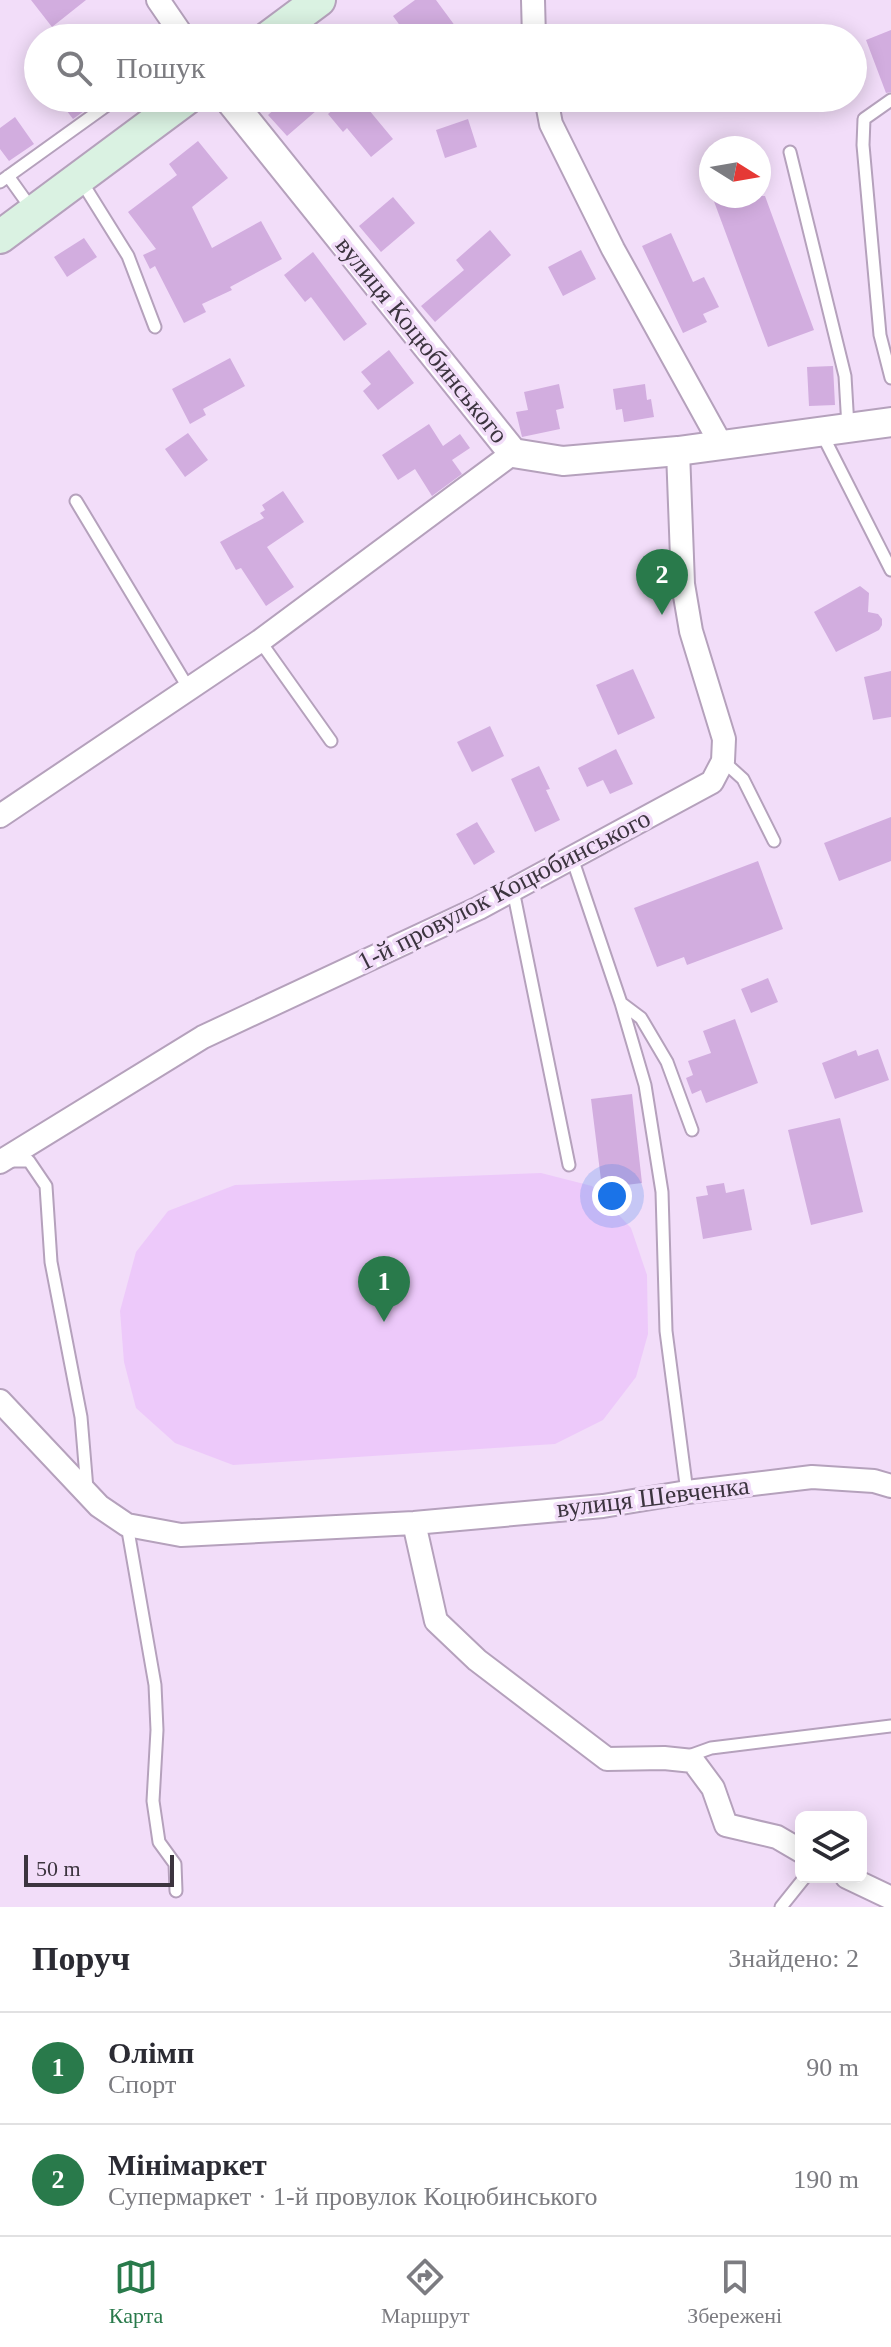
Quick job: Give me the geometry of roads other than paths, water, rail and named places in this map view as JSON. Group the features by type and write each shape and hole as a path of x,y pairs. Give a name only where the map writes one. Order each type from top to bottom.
{"main road":[{"path":"287,24 319,0"},
{"path":"0,237 168,112"}],"street":[{"path":"158,0 174,24"},
{"path":"533,0 534,24"},
{"name":"вулиця Коцюбинського","path":"239,112 513,453 563,461 722,446 891,422"},
{"path":"549,112 551,124 613,249 722,446"},
{"path":"678,451 683,584 691,631 724,739 723,761"},
{"path":"0,816 260,641 513,453"},
{"name":"1-й провулок Коцюбинського","path":"0,1161 203,1037 513,890 712,782 723,761"},
{"name":"вулиця Шевченка","path":"0,1401 99,1506 127,1525 181,1535 414,1523 603,1506 812,1477 874,1481 891,1486"},
{"path":"414,1523 436,1621 477,1660 607,1759 693,1761 713,1788 726,1825 777,1837 795,1848"},
{"path":"860,1883 891,1898"}],"lane":[{"path":"891,100 864,119 863,145 880,335 891,378"},
{"path":"34,212 4,179 97,112"},
{"path":"790,152 845,376 834,430 891,570"},
{"path":"79,178 128,256 155,327"},
{"path":"76,501 189,689"},
{"path":"260,641 331,741"},
{"path":"723,761 743,779 774,841"},
{"path":"572,858 645,1085 662,1192 666,1331 687,1492"},
{"path":"513,890 569,1165"},
{"path":"621,1003 641,1018 667,1062 692,1130"},
{"path":"0,1161 29,1161 46,1186 51,1262 81,1417 87,1493"},
{"path":"127,1525 155,1685 157,1730 153,1801 159,1842 175,1864 176,1891"},
{"path":"679,1759 711,1748 891,1726"},
{"path":"781,1907 800,1883"}],"place":[{"name":"Мінімаркет","path":"662,615"},
{"name":"Олімп","path":"384,1322"}]}
